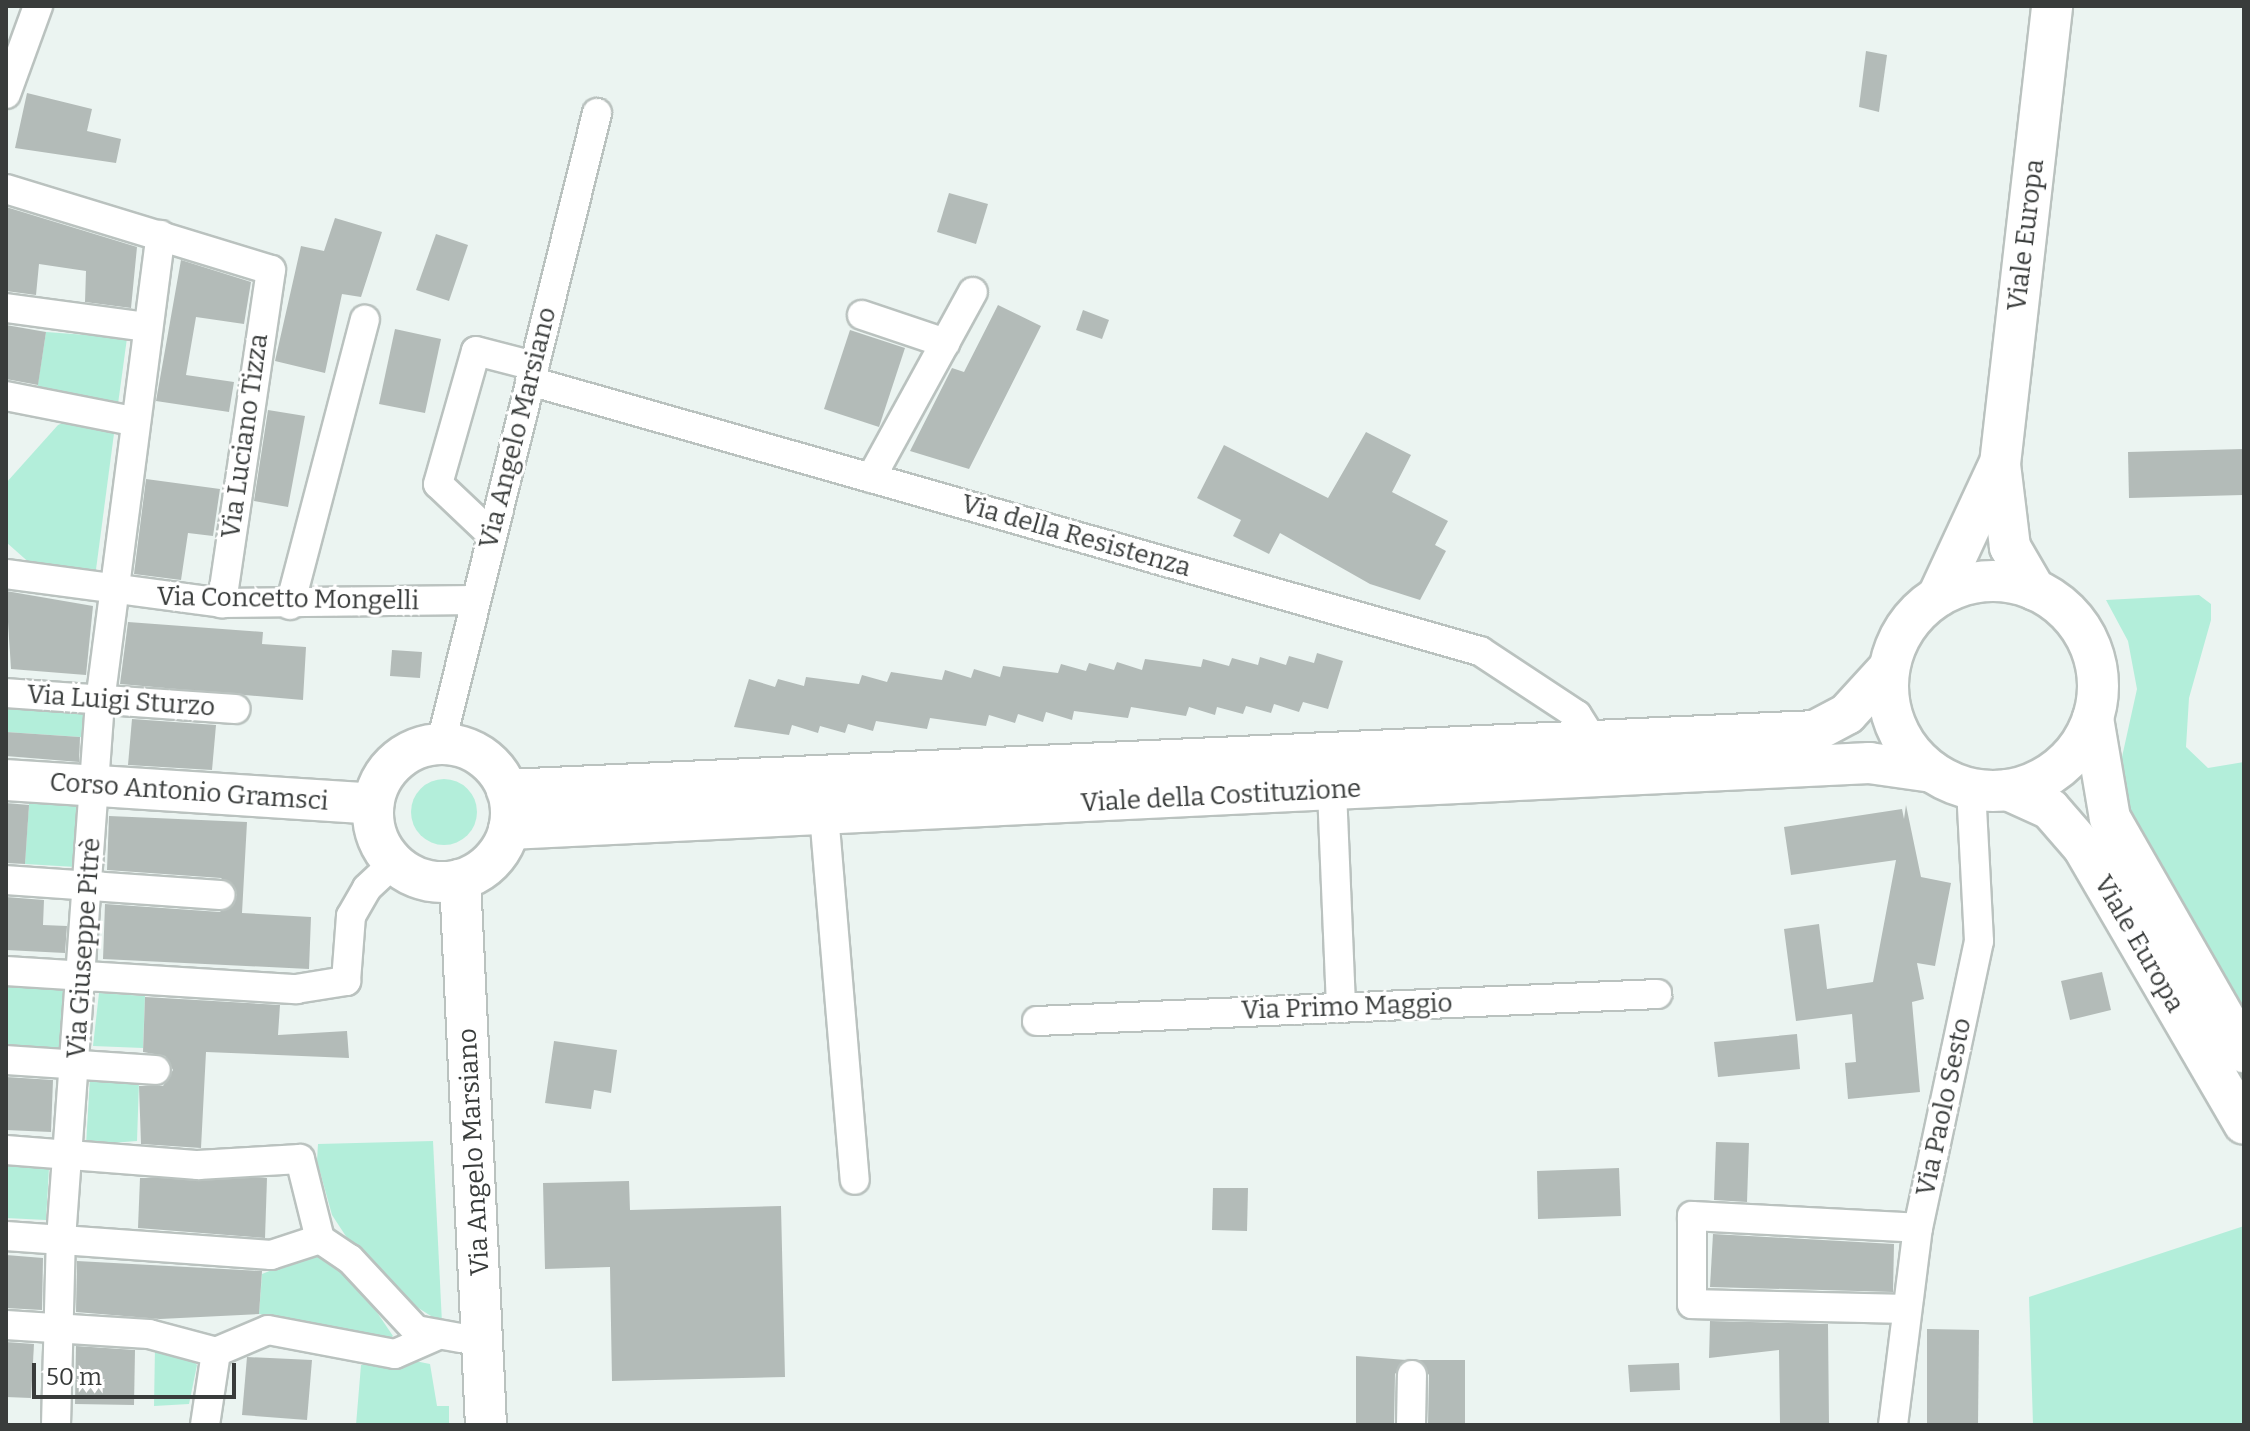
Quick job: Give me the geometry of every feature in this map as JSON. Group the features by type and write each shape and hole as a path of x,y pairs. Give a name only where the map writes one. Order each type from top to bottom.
{"street":[{"path":"6,94 38,6"},
{"name":"Viale Europa","path":"2035,590 2010,547 2000,464 2052,6"},
{"name":"Via Angelo Marsiano","path":"441,743 597,113"},
{"path":"6,189 161,235"},
{"name":"Via Luciano Tizza","path":"161,235 271,270 222,603"},
{"name":"Via Giuseppe Pitrè","path":"56,1425 61,1239 100,702 132,421 161,235"},
{"path":"871,478 973,292"},
{"path":"6,308 146,327"},
{"path":"862,315 945,343"},
{"path":"290,605 365,320"},
{"name":"Via della Resistenza","path":"492,535 438,484 476,351 532,373 871,478 1480,651 1577,715 1593,741"},
{"path":"7,403 132,421"},
{"name":"Viale Europa","path":"1938,596 2000,464"},
{"name":"Via Concetto Mongelli","path":"7,573 110,594 222,603 290,605 475,600"},
{"path":"1996,581 2035,590 2072,618 2094,658 2093,718 2061,766 1990,789 1932,772 1896,726 1889,668 1898,640 1938,596 1996,581"},
{"name":"Viale della Costituzione","path":"507,790 1815,731 1847,714 1889,668"},
{"name":"Via Luigi Sturzo","path":"6,693 100,702 235,709"},
{"name":"Viale Europa","path":"2093,718 2110,818 2244,1052"},
{"path":"441,743 481,756 507,790 509,829 492,861 447,880 394,863 381,846 373,804 403,754 441,743"},
{"name":"Viale della Costituzione","path":"509,829 1869,763 1932,772"},
{"name":"Corso Antonio Gramsci","path":"6,780 373,804"},
{"name":"Viale Europa","path":"1990,789 2050,809 2083,847 2244,1124"},
{"name":"Via Paolo Sesto","path":"1893,1425 1905,1309 1918,1228 1979,941 1990,789"},
{"path":"1332,791 1341,1007"},
{"path":"824,814 855,1180"},
{"path":"6,971 296,989 346,981 351,916 394,863"},
{"path":"6,880 220,895"},
{"name":"Via Angelo Marsiano","path":"447,880 447,1338 465,1425"},
{"name":"Via Angelo Marsiano","path":"447,880 486,1425"},
{"name":"Via Primo Maggio","path":"1037,1021 1657,994"},
{"path":"6,1060 156,1070"},
{"path":"6,1150 198,1165 300,1159 320,1239 350,1259 416,1330 447,1338"},
{"path":"1905,1309 1692,1304 1692,1216 1918,1228"},
{"path":"6,1236 271,1255 320,1239"},
{"path":"6,1325 149,1334 216,1352 268,1330 395,1354 447,1338"},
{"path":"205,1425 216,1352"},
{"path":"1411,1425 1412,1375"}],"green space":[{"path":"46,332 127,338 118,404 37,390"},
{"path":"72,419 115,426 95,577 33,566 6,542 6,483 58,425"},
{"path":"2199,595 2211,604 2211,620 2189,698 2186,747 2208,768 2244,762 2244,1012 2129,816 2120,766 2137,689 2128,641 2106,600"},
{"path":"6,707 84,713 81,737 6,732"},
{"path":"444,779 467,789 477,812 467,835 444,845 421,835 411,812 421,789"},
{"path":"29,803 80,806 76,867 25,864"},
{"path":"6,985 65,988 61,1048 6,1044"},
{"path":"99,993 145,996 143,1048 93,1046"},
{"path":"90,1078 139,1082 137,1141 86,1145"},
{"path":"433,1141 442,1323 390,1290 351,1244 332,1215 317,1161 318,1144"},
{"path":"6,1165 49,1168 46,1220 6,1218"},
{"path":"2244,1226 2244,1425 2033,1425 2029,1297"},
{"path":"312,1254 347,1268 393,1336 385,1343 259,1314 262,1274"},
{"path":"155,1347 188,1355 197,1365 189,1404 154,1406"},
{"path":"415,1361 430,1364 437,1406 449,1406 449,1425 356,1425 361,1365"}],"building":[{"path":"1866,51 1887,55 1879,112 1859,107"},
{"path":"27,93 92,109 87,131 121,139 116,163 15,148"},
{"path":"949,193 988,204 976,244 937,232"},
{"path":"6,207 137,247 131,308 85,302 86,271 39,264 36,295 6,291"},
{"path":"335,218 382,232 361,297 342,294 325,373 275,361 301,246 324,251"},
{"path":"436,234 468,245 449,301 416,290"},
{"path":"181,260 251,282 244,324 196,317 186,375 234,382 229,412 156,401"},
{"path":"998,305 1041,326 969,469 910,451 952,368 964,372"},
{"path":"1083,310 1109,320 1102,339 1076,330"},
{"path":"6,325 46,332 38,385 6,379"},
{"path":"395,329 441,339 425,413 379,404"},
{"path":"850,330 905,348 879,427 824,409"},
{"path":"268,410 305,416 288,507 254,501"},
{"path":"1366,432 1411,455 1392,492 1448,521 1435,545 1446,551 1420,600 1370,584 1280,533 1269,554 1233,536 1241,520 1197,498 1224,445 1328,498"},
{"path":"2244,449 2243,495 2129,498 2128,452"},
{"path":"146,479 220,489 213,536 188,533 181,580 134,574"},
{"path":"6,591 93,606 86,675 11,669"},
{"path":"128,622 263,632 262,644 306,647 303,700 120,684"},
{"path":"392,650 422,652 420,678 390,676"},
{"path":"1317,653 1343,661 1328,709 1303,702 1299,712 1274,704 1271,713 1246,706 1243,714 1217,707 1215,715 1189,707 1186,716 1131,707 1128,718 1074,711 1072,720 1046,712 1043,722 1018,714 1015,723 989,715 986,726 930,718 927,729 876,721 873,731 848,724 845,733 820,726 818,733 792,725 789,735 734,727 749,679 775,687 778,679 804,686 806,677 859,684 862,675 887,682 891,672 942,680 945,670 971,678 974,669 1000,677 1003,666 1058,673 1061,664 1086,671 1089,663 1114,670 1117,662 1142,670 1145,659 1201,667 1203,659 1229,666 1232,658 1258,665 1260,657 1286,665 1289,656 1314,663"},
{"path":"132,719 216,725 212,770 128,765"},
{"path":"6,732 80,737 79,762 6,756"},
{"path":"6,803 29,805 25,864 6,863"},
{"path":"1906,805 1921,877 1951,883 1935,966 1917,963 1924,999 1912,1002 1920,1092 1848,1099 1845,1063 1856,1062 1852,1014 1796,1021 1784,929 1819,924 1827,989 1873,982 1896,860 1791,875 1784,827 1902,809 1904,819"},
{"path":"109,816 247,822 242,913 311,917 309,969 103,959 105,904 220,912 237,895 221,878 107,870"},
{"path":"6,897 44,900 43,925 67,926 65,953 6,950"},
{"path":"2102,972 2111,1010 2070,1020 2061,981"},
{"path":"145,997 280,1005 278,1035 347,1031 349,1058 206,1052 201,1148 141,1144 139,1086 163,1086 173,1070 165,1056 143,1052"},
{"path":"1797,1034 1800,1069 1718,1077 1714,1042"},
{"path":"554,1041 617,1050 611,1093 594,1090 591,1109 545,1103"},
{"path":"6,1077 53,1080 51,1132 6,1130"},
{"path":"1716,1142 1749,1143 1747,1202 1714,1200"},
{"path":"1619,1168 1621,1216 1538,1219 1537,1171"},
{"path":"140,1178 267,1178 265,1238 138,1228"},
{"path":"629,1181 630,1210 781,1206 785,1377 612,1381 610,1267 545,1269 543,1183"},
{"path":"1213,1188 1248,1188 1247,1231 1212,1230"},
{"path":"1713,1234 1894,1244 1893,1292 1710,1287"},
{"path":"6,1255 43,1258 42,1310 6,1308"},
{"path":"77,1261 262,1271 259,1314 160,1319 76,1312"},
{"path":"1710,1321 1828,1324 1829,1425 1780,1425 1779,1350 1709,1358"},
{"path":"1927,1329 1979,1330 1978,1425 1927,1425"},
{"path":"6,1342 34,1344 31,1398 6,1397"},
{"path":"76,1346 135,1350 134,1405 75,1404"},
{"path":"1356,1356 1406,1360 1395,1374 1394,1425 1356,1425"},
{"path":"247,1357 312,1360 307,1420 242,1415"},
{"path":"1418,1360 1465,1360 1465,1425 1428,1425 1429,1375"},
{"path":"1679,1363 1680,1390 1630,1392 1628,1365"}]}
